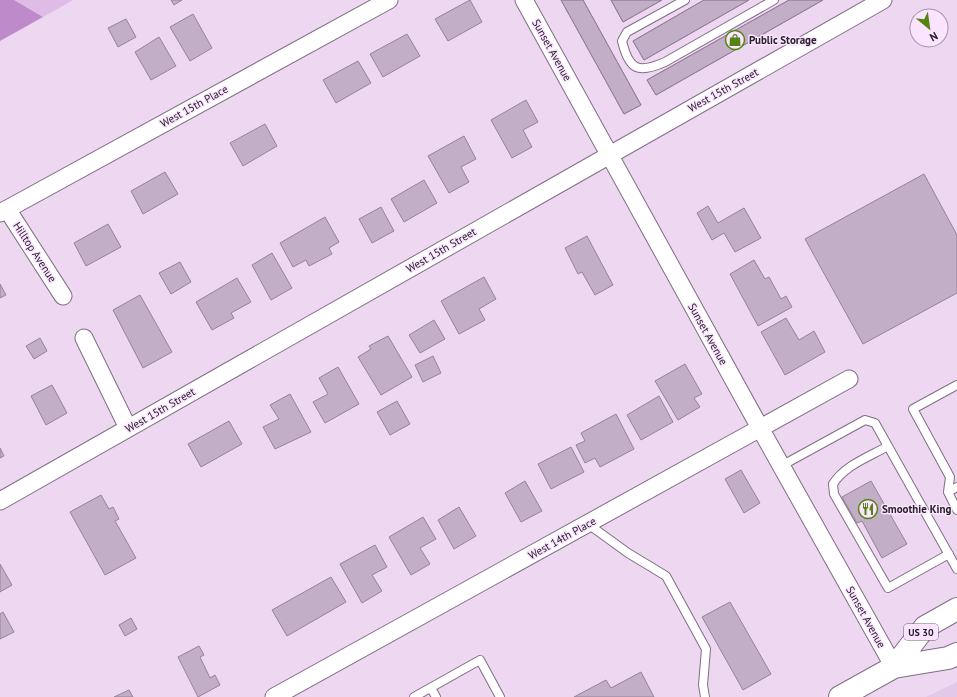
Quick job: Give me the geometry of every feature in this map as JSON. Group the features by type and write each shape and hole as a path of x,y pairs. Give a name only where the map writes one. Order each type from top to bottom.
{"main road":[{"name":"US 30","path":"894,667 925,627 957,609"},
{"name":"US 30","path":"840,697 894,667 948,658 957,654"}],"street":[{"name":"West 15th Place","path":"3,211 389,0"},
{"name":"Sunset Avenue","path":"524,0 781,466 894,667"},
{"name":"West 15th Street","path":"0,501 883,0"},
{"name":"Hilltop Avenue","path":"3,211 63,296"},
{"path":"84,338 128,428"},
{"name":"West 14th Place","path":"274,697 849,379"}],"lane":[{"path":"685,0 627,32 622,41 624,50 632,64 640,69 652,68 774,0"},
{"path":"957,385 913,409 954,475 948,492 957,510"},
{"path":"781,466 865,420 875,423 957,568"},
{"path":"888,446 848,468 838,476 833,484 834,494 888,588 949,554"},
{"path":"948,492 957,487"},
{"path":"588,524 628,553 666,576 706,650 703,685 705,697"},
{"path":"414,697 480,660 500,697"},
{"path":"431,688 436,697"}],"shaded area":[{"path":"0,0 14,0 43,17 0,41"},
{"path":"14,0 73,0 43,17"},
{"path":"957,682 957,697 926,697"}],"building":[{"path":"171,0 182,0 174,5"},
{"path":"470,0 482,22 448,41 435,19"},
{"path":"561,0 583,0 641,105 624,114"},
{"path":"561,0 583,0 641,105 624,114"},
{"path":"611,0 662,0 623,22"},
{"path":"611,0 662,0 623,22"},
{"name":"Public Storage","path":"704,0 749,0 644,60 633,41"},
{"name":"Public Storage","path":"704,0 749,0 644,60 633,41"},
{"name":"Public Storage","path":"789,0 823,0 656,95 647,80"},
{"name":"Public Storage","path":"789,0 823,0 656,95 647,80"},
{"path":"193,14 212,48 190,61 170,27"},
{"path":"126,19 136,37 118,47 108,28"},
{"path":"407,34 420,56 383,77 370,54"},
{"path":"159,37 176,66 151,80 135,52"},
{"path":"358,61 371,83 336,103 323,80"},
{"path":"526,100 538,122 523,130 532,147 512,158 491,120"},
{"path":"265,124 277,146 243,166 230,143"},
{"path":"464,136 476,159 461,167 469,182 449,193 428,156"},
{"path":"165,172 178,194 143,214 131,191"},
{"path":"924,174 957,235 957,293 863,344 805,239"},
{"path":"424,180 437,203 404,222 391,199"},
{"path":"708,206 718,223 744,208 761,238 735,252 724,233 712,240 697,213"},
{"path":"381,207 394,231 372,243 359,219"},
{"path":"325,217 339,242 329,248 332,254 309,266 306,260 293,267 280,243"},
{"path":"108,224 121,247 86,266 74,243"},
{"path":"587,236 613,285 595,295 582,272 578,274 565,248"},
{"path":"272,253 292,288 271,300 252,265"},
{"path":"754,260 765,279 769,277 781,299 786,296 792,307 758,326 730,274"},
{"path":"180,262 191,282 171,294 159,273"},
{"path":"484,277 496,299 479,309 485,320 459,334 441,301"},
{"path":"237,278 251,302 231,313 234,318 212,330 196,302"},
{"path":"0,284 6,295 0,298"},
{"path":"140,295 172,352 143,368 113,310"},
{"path":"786,318 799,340 814,331 825,352 785,375 761,332"},
{"path":"434,320 445,339 420,353 409,335"},
{"path":"388,336 412,377 381,395 358,357 371,349 369,346"},
{"path":"40,338 47,351 34,359 26,346"},
{"path":"433,356 441,373 423,382 415,365"},
{"path":"685,364 702,394 694,398 700,407 678,420 655,381"},
{"path":"338,367 359,404 325,423 313,402 328,394 319,378"},
{"path":"52,385 67,413 46,425 31,396"},
{"path":"290,394 311,432 275,449 263,427 279,419 270,405"},
{"path":"659,396 673,422 641,440 627,415"},
{"path":"397,401 410,424 390,435 377,412"},
{"path":"616,414 634,449 600,467 595,458 585,463 576,445 585,441 581,433"},
{"path":"229,421 242,444 201,467 188,444"},
{"path":"571,447 584,472 551,489 538,464"},
{"path":"0,448 4,456 0,458"},
{"path":"741,470 760,503 744,513 725,479"},
{"path":"525,481 542,511 521,522 505,493"},
{"name":"Smoothie King","path":"871,481 907,544 882,558 862,521 857,523 842,497"},
{"path":"101,495 109,509 113,507 119,519 115,521 136,558 105,575 70,512"},
{"path":"459,507 476,536 454,549 438,520"},
{"path":"423,517 436,539 420,548 430,564 411,575 389,537"},
{"path":"375,545 387,567 372,575 382,591 362,603 340,564"},
{"path":"0,564 12,585 0,592"},
{"path":"331,577 346,602 287,636 272,610"},
{"path":"730,602 771,674 743,690 702,617"},
{"path":"3,612 14,632 0,639 0,614"},
{"path":"131,618 137,629 125,636 119,625"},
{"path":"199,646 204,655 200,657 210,678 215,675 220,685 198,697 178,657"},
{"path":"641,672 654,697 574,697 606,680 611,688"},
{"path":"129,690 133,697 114,697"}],"place":[{"name":"Public Storage","path":"735,40"},
{"name":"Smoothie King","path":"868,509"}]}
